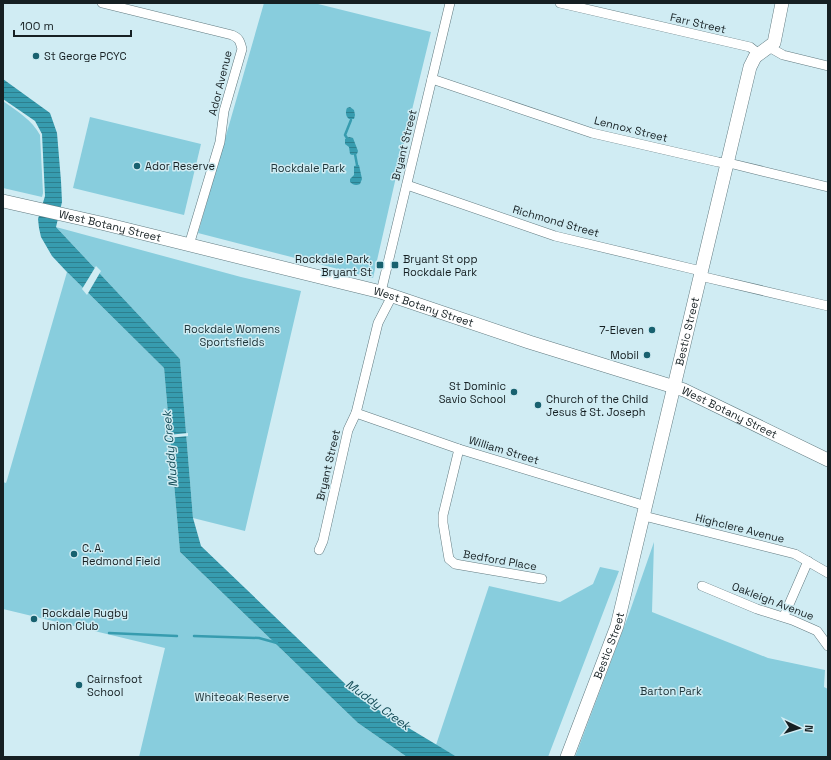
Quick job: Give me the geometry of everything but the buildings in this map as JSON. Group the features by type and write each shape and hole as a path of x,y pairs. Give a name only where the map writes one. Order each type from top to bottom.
{"main road":[{"name":"Bestic Street","path":"567,757 617,626 750,67 753,60 774,42 782,3"},
{"name":"West Botany Street","path":"3,201 386,294 529,342 675,386 828,460"}],"street":[{"name":"Ador Avenue","path":"102,3 232,35 237,37 240,42 242,48 224,111 220,142 189,245"},
{"name":"Bryant Street","path":"318,550 323,541 348,430 356,413 386,294 407,185 450,3"},
{"name":"Farr Street","path":"560,3 828,66"},
{"name":"Lennox Street","path":"432,79 592,133 828,187"},
{"name":"Richmond Street","path":"407,185 555,236 828,306"},
{"name":"William Street","path":"356,413 645,511"},
{"name":"Bedford Place","path":"459,449 443,514 449,559 455,564 542,579"},
{"name":"Highclere Avenue","path":"645,511 795,554 828,572"},
{"path":"784,616 808,561"},
{"name":"Oakleigh Avenue","path":"702,586 757,609 784,616 817,631 828,646"}],"green space":[{"name":"Rockdale Park","path":"264,3 314,3 431,32 373,278 198,233"},
{"path":"3,101 28,120 40,135 42,197 3,188"},
{"name":"Ador Reserve","path":"90,117 201,144 184,215 73,188"},
{"name":"Rockdale Womens Sportsfields","path":"56,227 241,277 301,291 245,531 193,518 180,359"},
{"name":"Whiteoak Reserve","path":"67,272 164,368 180,552 358,723 407,757 139,757 165,648 3,609 3,482 6,483 7,480"},
{"name":"Barton Park","path":"654,542 652,612 768,658 825,670 824,687 828,689 828,757 575,757 630,611"},
{"path":"600,567 619,571 548,757 457,757 436,745 489,586 560,602 593,584"}],"shaded area":[{"path":"3,79 50,113 57,133 61,181 62,202 56,227 180,359 193,518 201,546 362,700 457,757 407,757 358,723 180,552 164,368 67,272 52,256 41,237 38,219 45,196 42,134 35,121 3,99"},
{"path":"350,107 354,110 354,119 349,119 347,116 347,108"},
{"path":"349,137 353,138 358,151 357,154 350,154 349,147 345,144 345,139"},
{"path":"359,165 362,179 360,184 355,185 350,182 350,179 354,175 354,166"}],"pier":[{"path":"96,266 101,271 87,295 82,289"},
{"path":"188,433 188,436 168,438 168,435"}],"waterway":[{"path":"347,138 345,135 351,120"},
{"path":"355,154 357,165"},
{"path":"109,633 177,636"},
{"path":"194,636 259,638 277,643"}],"place":[{"name":"St George PCYC","path":"36,56"},
{"name":"Ador Reserve","path":"137,166"},
{"name":"Rockdale Park, Bryant St","path":"380,265"},
{"name":"Bryant St opp Rockdale Park","path":"395,265"},
{"name":"7-Eleven","path":"652,330"},
{"name":"Mobil","path":"647,355"},
{"name":"St Dominic Savio School","path":"514,392"},
{"name":"Church of the Child Jesus & St. Joseph","path":"538,405"},
{"name":"C. A. Redmond Field","path":"74,554"},
{"name":"Rockdale Rugby Union Club","path":"34,619"},
{"name":"Cairnsfoot School","path":"79,685"}],"water label":[{"name":"Muddy Creek","path":"170,449"},
{"name":"Muddy Creek","path":"378,705"}]}
